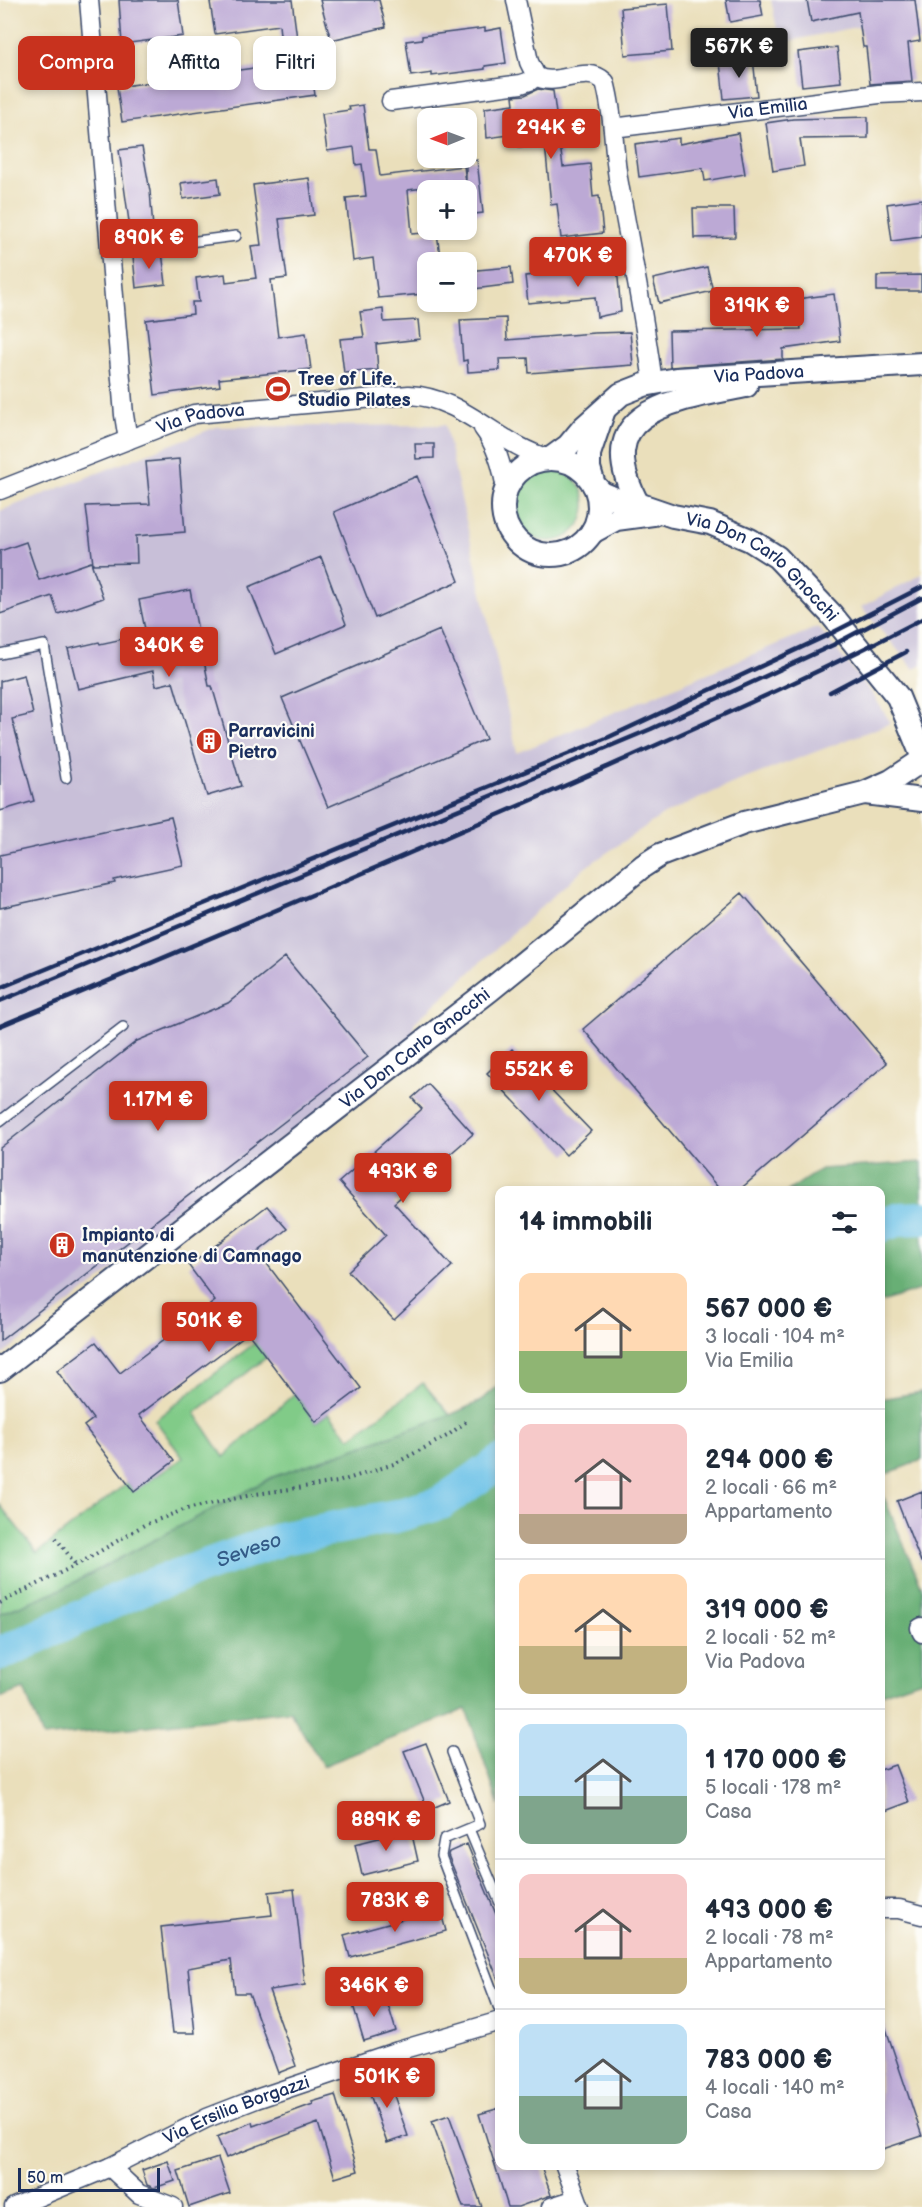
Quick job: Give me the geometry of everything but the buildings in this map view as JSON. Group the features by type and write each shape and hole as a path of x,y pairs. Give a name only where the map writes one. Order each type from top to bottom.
{"street":[{"path":"89,0 128,440"},
{"path":"516,0 529,62 536,76 547,80 590,75 598,76 605,82 652,383"},
{"path":"391,101 520,84 536,76"},
{"name":"Via Emilia","path":"613,128 879,94 922,92"},
{"name":"Via Padova","path":"0,490 194,414 409,395 437,399 524,450 550,459 568,446 583,428 621,394 652,383 677,379 922,364"},
{"path":"638,504 624,475 623,455 628,433 644,415 675,403 795,372"},
{"path":"592,532 598,517 599,501 589,468 590,454 604,410"},
{"path":"478,422 494,446 503,470 506,491"},
{"path":"594,485 576,465 563,460 536,461 523,468 513,478 506,491 503,506 512,535 524,546 538,553 553,555 568,552 582,544 592,532 604,524 625,517 653,514 673,516"},
{"name":"Via Don Carlo Gnocchi","path":"594,485 609,497 673,516 710,523 750,540 777,557 831,614 898,698 920,756 917,777 922,792"},
{"name":"Via Don Carlo Gnocchi","path":"898,698 922,713"},
{"path":"864,793 891,781 920,756"},
{"path":"864,793 922,800"},
{"name":"Via Don Carlo Gnocchi","path":"0,1370 490,990 643,866 660,855 744,823 864,793"},
{"path":"885,1909 920,1911"},
{"name":"Via Ersilia Borgazzi","path":"14,2207 110,2167 207,2118 256,2099 398,2051 495,2022"},
{"path":"110,2167 139,2194 173,2207"},
{"path":"551,2207 578,2203 566,2170"}],"lane":[{"path":"111,252 236,236"},
{"path":"0,654 44,645 66,778"},
{"path":"0,1121 123,1028"},
{"path":"452,1752 480,1824 444,1839 441,1856 495,1998"},
{"path":"469,1829 495,1891"}],"path":[{"path":"0,1603 76,1565 144,1524 186,1509 256,1494 338,1482 394,1464 447,1436 467,1421"},
{"path":"56,1538 76,1565"}],"shaded area":[{"path":"771,0 922,0 922,13 780,43"},
{"path":"445,425 517,753 818,627 871,692 891,723 731,784 661,816 583,869 414,1023 414,1036 0,1357 0,511 216,427"},
{"path":"922,574 922,665 914,669 861,607"}],"green space":[{"path":"549,469 569,475 579,485 585,505 579,525 569,535 549,541 529,535 519,525 513,505 519,485 529,475"},
{"path":"922,1162 922,1289 885,1301 885,1186 796,1186 821,1169"},
{"path":"256,1342 267,1357 195,1413 224,1457 295,1393 316,1422 329,1413 350,1438 423,1383 450,1415 273,1477 64,1588 0,1614 0,1505 37,1553 127,1483 134,1491 183,1458 155,1420"},
{"path":"495,1389 495,1793 466,1709 323,1766 290,1711 43,1737 24,1689 0,1698 0,1614 64,1588 273,1477 450,1415 481,1401"},
{"path":"922,1392 922,1460 885,1474 885,1398"},
{"path":"885,1500 922,1588 922,1680 885,1693"}],"waterway":[{"name":"Seveso","path":"885,1224 900,1219 922,1218"},
{"name":"Seveso","path":"0,1654 143,1588 284,1538 396,1516 441,1503 495,1465"}],"railway":[{"path":"0,988 609,737 826,636 922,587"},
{"path":"0,1001 651,729 833,645 922,598"},
{"path":"0,1026 578,780 795,682 922,619"},
{"path":"830,692 906,652"}],"place":[{"name":"Tree of Life. Studio Pilates","path":"278,389"},
{"name":"Parravicini Pietro","path":"209,741"},
{"name":"Impianto di manutenzione di Camnago","path":"62,1245"}]}
